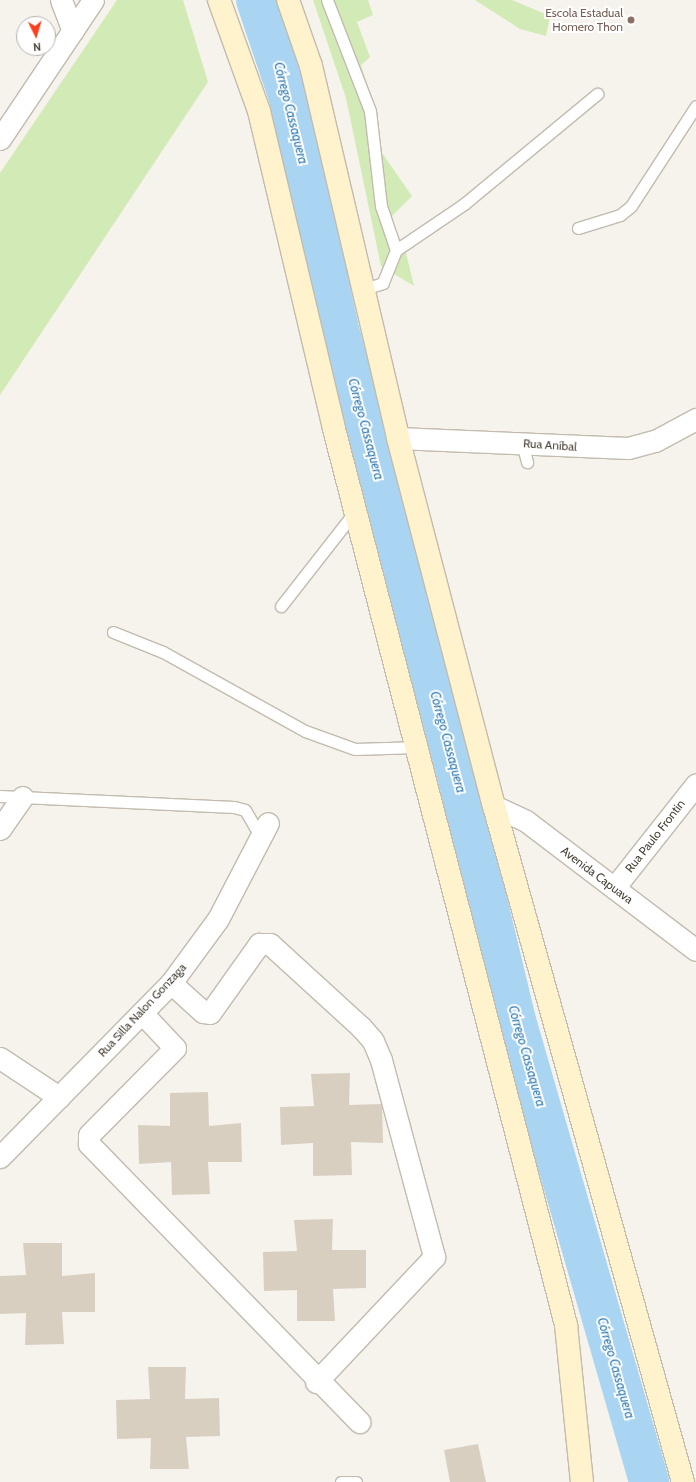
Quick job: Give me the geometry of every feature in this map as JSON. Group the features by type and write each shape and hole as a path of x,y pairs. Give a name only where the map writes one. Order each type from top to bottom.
{"main road":[{"path":"220,0 259,112 356,510 419,747 566,1324 582,1482"},
{"path":"288,0 310,66 361,290 494,806 682,1482"}],"street":[{"path":"61,0 73,31"},
{"path":"0,139 94,0"},
{"name":"Rua Aníbal","path":"398,438 524,452 628,448 654,441 696,419"},
{"name":"Rua Paulo Frontin","path":"614,888 696,784"},
{"path":"0,829 22,797"},
{"name":"Avenida Capuava","path":"494,806 526,821 696,950"},
{"name":"Rua Silla Nalon Gonzaga","path":"0,1156 171,983 218,919 268,823"},
{"path":"171,983 203,1012 210,1013 259,944 270,944 360,1027 373,1041 381,1060 434,1257 316,1382"},
{"path":"142,1013 174,1045 173,1051 89,1135 89,1144 316,1382 359,1422"},
{"path":"0,1058 59,1097"}],"lane":[{"path":"327,0 370,111 381,206 396,250"},
{"path":"361,290 383,283 396,250 464,204 597,94"},
{"path":"578,228 620,215 631,206 696,106"},
{"path":"281,606 356,510"},
{"path":"113,632 163,652 305,732 355,749 419,747"},
{"path":"0,796 234,807 245,810 255,827 268,823"},
{"path":"341,1482 356,1482"}],"green space":[{"path":"117,0 183,0 208,82 0,395 0,173"},
{"path":"313,0 368,0 373,15 357,22 370,57 361,65 370,93 380,150 412,196 389,219 405,249 414,286 381,266 346,98"},
{"path":"475,0 512,0 550,16 546,36 520,29"}],"building":[{"path":"350,1073 349,1105 382,1104 383,1143 351,1142 352,1175 313,1176 313,1143 281,1145 280,1107 314,1106 311,1074"},
{"path":"208,1092 209,1126 241,1123 242,1162 208,1162 210,1194 172,1195 171,1162 139,1164 138,1125 170,1126 170,1093"},
{"path":"333,1219 332,1250 366,1250 366,1288 333,1289 335,1321 297,1321 297,1290 264,1291 263,1252 297,1251 294,1220"},
{"path":"23,1243 62,1243 62,1276 95,1273 95,1312 62,1312 64,1344 25,1345 26,1313 0,1314 0,1276 26,1275"},
{"path":"148,1367 186,1367 185,1399 219,1398 220,1436 186,1437 189,1469 150,1469 151,1438 117,1439 116,1400 150,1399"},
{"path":"478,1444 486,1482 450,1482 444,1450"}],"waterway":[{"name":"Córrego Cassaquera","path":"256,0 289,98 338,325 459,783 515,1017 649,1482"}],"place":[{"name":"Escola Estadual Homero Thon","path":"631,20"}]}
